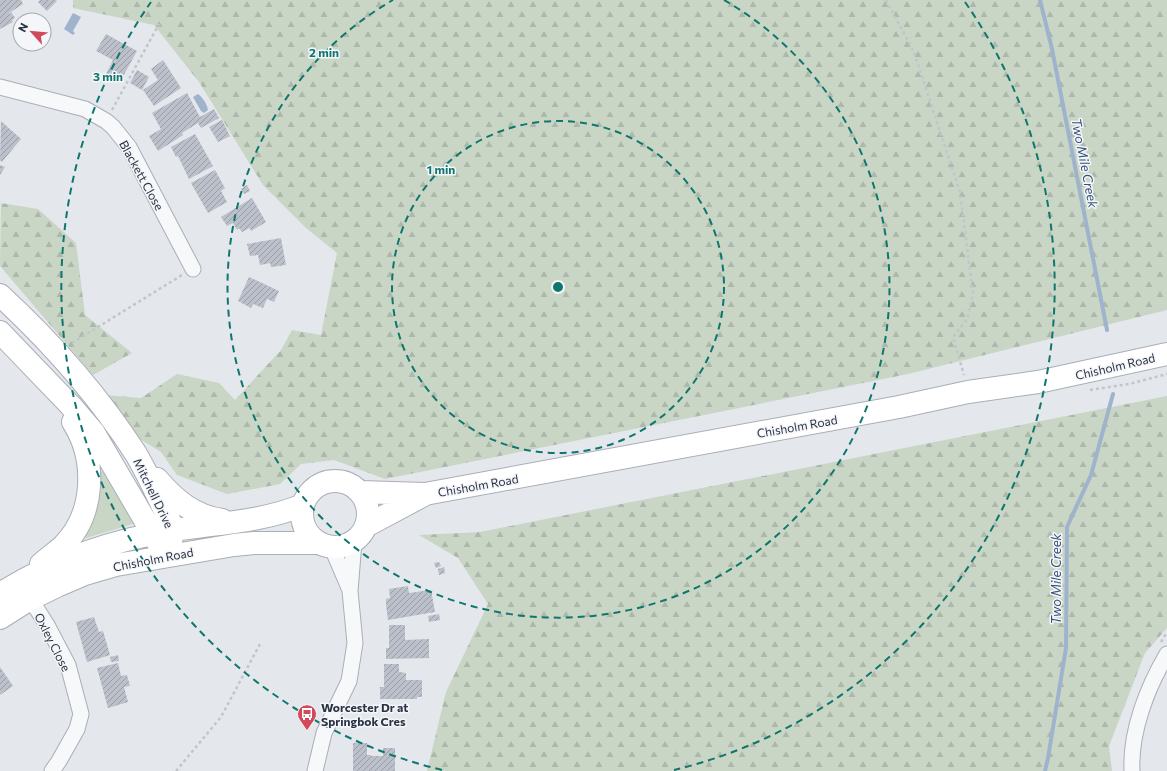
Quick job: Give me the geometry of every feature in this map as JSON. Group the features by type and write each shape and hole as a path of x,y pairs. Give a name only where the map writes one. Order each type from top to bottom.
{"street":[{"name":"Blackett Close","path":"0,87 85,109 114,127 129,147 193,269"},
{"name":"Mitchell Drive","path":"0,295 41,334 75,373 101,404 136,456 174,530 167,556"},
{"name":"Mitchell Drive","path":"0,332 42,374 94,433 167,556"},
{"name":"Chisholm Road","path":"360,492 425,494 899,407 968,392 1038,382 1167,354"},
{"path":"25,590 64,545 78,526 86,505 90,484 88,462 84,443 42,374"},
{"path":"136,456 165,489 189,509 201,515 232,522"},
{"path":"314,771 324,733 348,681 355,643 350,591 360,534 368,517 365,499 353,486 345,482 327,482 319,485 306,497 303,505 302,516 304,527 309,536 325,545 343,547 360,534"},
{"name":"Chisholm Road","path":"360,534 425,494"},
{"name":"Chisholm Road","path":"0,618 25,590 56,564 84,553 119,542 153,534 268,517 303,505"},
{"name":"Chisholm Road","path":"0,594 57,586 85,574 116,565 167,556 254,543 325,545"},
{"path":"325,545 350,591"},
{"name":"Oxley Close","path":"25,590 47,625 68,665 81,714 77,729 60,761 52,771"},
{"path":"1132,771 1131,754 1139,718 1158,669 1167,654"}],"path":[{"path":"886,0 914,52 960,192 974,294 967,319 954,337 964,375"},
{"path":"106,121 159,24"},
{"path":"71,344 193,269"},
{"path":"176,771 221,717 260,644"}],"green space":[{"path":"73,0 1167,0 1167,310 908,374 385,479 334,460 301,464 280,484 227,494 177,475 161,452 135,436 105,395 141,398 177,374 219,383 235,400 281,350 292,330 321,335 337,253 306,228 263,185 199,82 154,25 73,8"},
{"path":"1,203 38,209 76,243 85,315 132,353 93,375 0,266"},
{"path":"1167,396 1167,628 1145,653 1109,746 1112,771 427,771 446,692 488,604 458,558 419,535 480,532"},
{"path":"109,467 136,523 83,539 78,534 96,475"}],"water":[{"path":"73,13 81,17 73,31 75,33 73,35 64,29"},
{"path":"198,94 202,97 208,110 204,113 201,111 193,97"}],"building":[{"path":"0,0 21,0 23,4 9,13 10,14 11,12 12,14 12,23 0,29"},
{"path":"40,0 57,1 47,11 38,2"},
{"path":"106,34 137,51 120,82 106,74 113,60 96,51"},
{"path":"163,60 181,88 154,106 143,90 158,80 151,69"},
{"path":"137,70 149,77 142,90 130,83"},
{"path":"187,93 200,117 214,109 219,118 201,128 198,123 182,133 183,135 158,151 149,136 161,129 152,113"},
{"path":"222,120 230,136 218,142 209,127"},
{"path":"1,121 21,139 2,162 0,160"},
{"path":"195,134 213,166 189,179 178,156 176,157 171,147"},
{"path":"0,165 5,167 0,175"},
{"path":"215,170 225,188 221,191 227,202 208,213 191,183"},
{"path":"247,185 250,191 244,194 241,189"},
{"path":"252,198 266,222 251,231 250,228 242,232 239,228 237,230 233,223 227,226 221,217"},
{"path":"281,238 286,265 271,267 270,263 260,265 258,255 250,256 247,244"},
{"path":"249,277 279,291 274,302 267,299 263,308 253,304 251,308 238,301"},
{"path":"439,562 441,566 436,568 434,563"},
{"path":"444,567 445,573 439,575 438,569"},
{"path":"408,586 409,593 431,590 435,612 388,620 386,599 390,598 389,589"},
{"path":"439,614 440,620 429,622 428,616"},
{"path":"94,617 99,632 103,631 110,655 87,662 76,622"},
{"path":"389,625 405,625 405,640 429,639 429,658 386,659 386,648 389,648"},
{"path":"118,655 119,661 111,662 110,657"},
{"path":"118,663 121,676 127,675 130,686 124,687 128,702 108,708 97,668"},
{"path":"384,664 399,664 399,672 406,673 406,680 422,680 422,697 417,697 417,699 380,699 380,687 384,687"},
{"path":"0,667 13,686 0,695"},
{"path":"353,743 367,743 367,755 371,756 383,756 383,748 395,748 395,771 353,771"}],"waterway":[{"name":"Two Mile Creek","path":"1040,0 1052,49 1107,330"},
{"name":"Two Mile Creek","path":"1045,771 1066,648 1067,527 1091,475 1113,394"}],"place":[{"name":"Worcester Dr at Springbok Cres","path":"307,731"}]}
